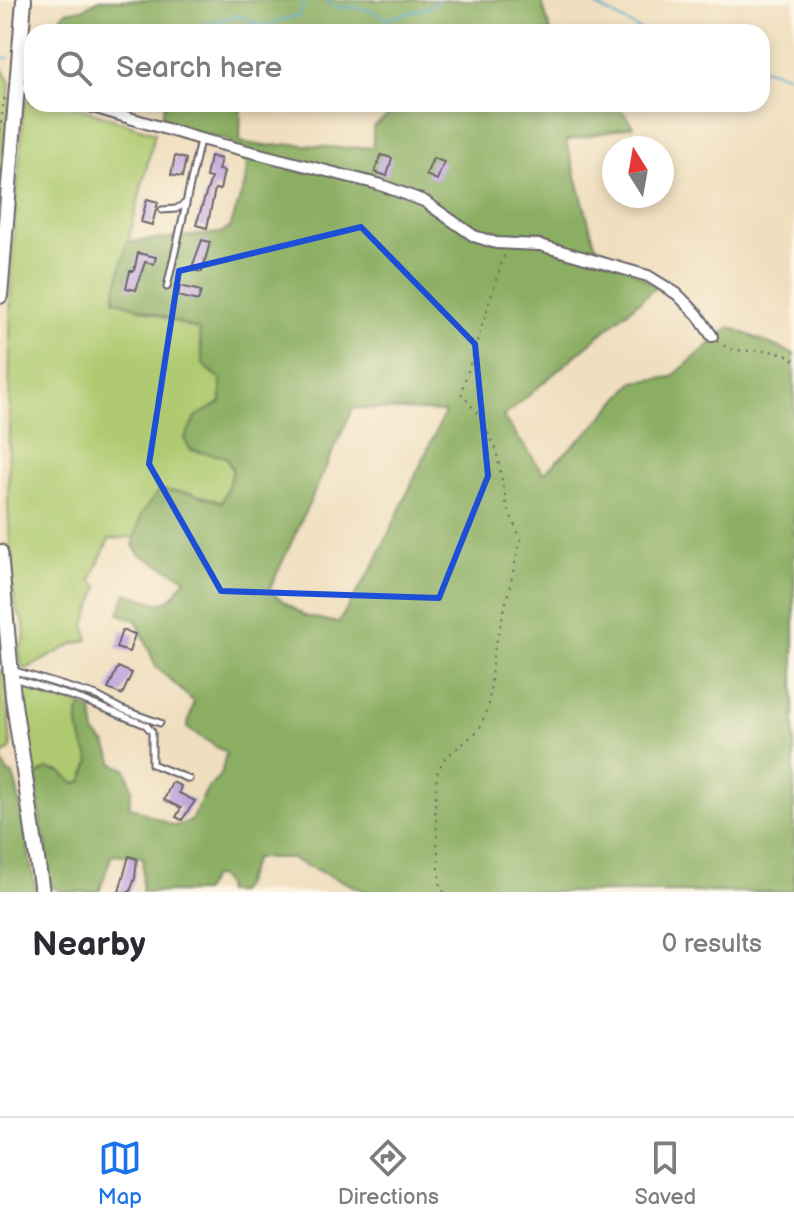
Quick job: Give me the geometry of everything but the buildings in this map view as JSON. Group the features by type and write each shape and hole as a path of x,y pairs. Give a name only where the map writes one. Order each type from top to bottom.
{"main road":[{"path":"24,0 24,24"},
{"path":"0,296 24,95"},
{"path":"0,552 7,671 42,892"}],"street":[{"path":"110,112 200,139 378,184 424,201 474,236 505,244 540,245 661,282 692,308 712,336"}],"lane":[{"path":"167,287 200,139"},
{"path":"162,210 176,209 186,203"},
{"path":"7,671 97,696 121,709 160,723"},
{"path":"7,671 20,680 146,725 152,732 152,764 189,779"}],"path":[{"path":"444,892 440,885 435,807 437,773 444,759 479,730 489,704 493,656 521,539 507,507 496,448 478,414 461,393 486,309 495,290 505,244"},
{"path":"712,336 736,351 766,349 786,353 794,360"}],"highlighted area":[{"path":"361,227 475,344 488,476 439,598 221,591 149,464 179,271"}],"green space":[{"path":"100,0 541,0 548,24 57,24 65,12 82,9"},
{"path":"0,65 10,83 0,204"},
{"path":"24,103 24,112 91,112 155,133 114,299 199,330 203,364 221,380 221,402 196,417 191,450 226,457 233,471 222,502 191,493 141,515 135,537 109,539 91,580 99,587 85,625 88,640 73,644 26,669 22,666 19,651 25,637 24,623 17,610 12,586 8,504 11,268"},
{"path":"163,112 241,112 240,142 265,146 294,144 339,148 373,147 373,127 395,112 623,112 633,126 566,141 595,244 656,287 503,417 544,473 595,425 634,382 672,377 730,327 794,354 794,892 367,892 289,858 255,858 238,892 225,892 226,886 218,876 211,878 203,892 142,892 143,857 112,854 99,892 63,892 50,886 47,845 40,829 36,796 37,776 46,769 61,772 74,783 82,782 90,762 78,727 82,706 92,710 95,734 106,744 114,764 126,769 132,788 129,806 174,826 190,822 207,789 221,774 226,753 187,728 194,702 156,667 137,621 119,614 126,593 160,604 173,597 186,578 139,554 133,545 141,515 159,490 191,493 222,502 233,471 226,457 191,450 184,439 196,417 221,402 221,380 203,364 199,330 114,299 127,242 220,233 230,228 245,183 247,164 228,140 160,123","holes":["353,408 445,412 374,565 338,623 305,616 269,591"]},
{"path":"0,670 5,672 11,748 1,757"},
{"path":"27,685 82,706 78,713 90,762 82,782 74,783 61,772 46,769 37,776 33,770 22,689"},
{"path":"0,757 8,773 13,775 17,788 36,892 0,892"}],"waterway":[{"path":"272,24 298,17 306,0"},
{"path":"326,0 336,8 362,8 386,19 429,7 438,0"},
{"path":"586,0 630,24"},
{"path":"591,3 609,0"},
{"path":"206,24 239,15 257,24"},
{"path":"0,56 9,58"},
{"path":"770,70 794,77"}]}
